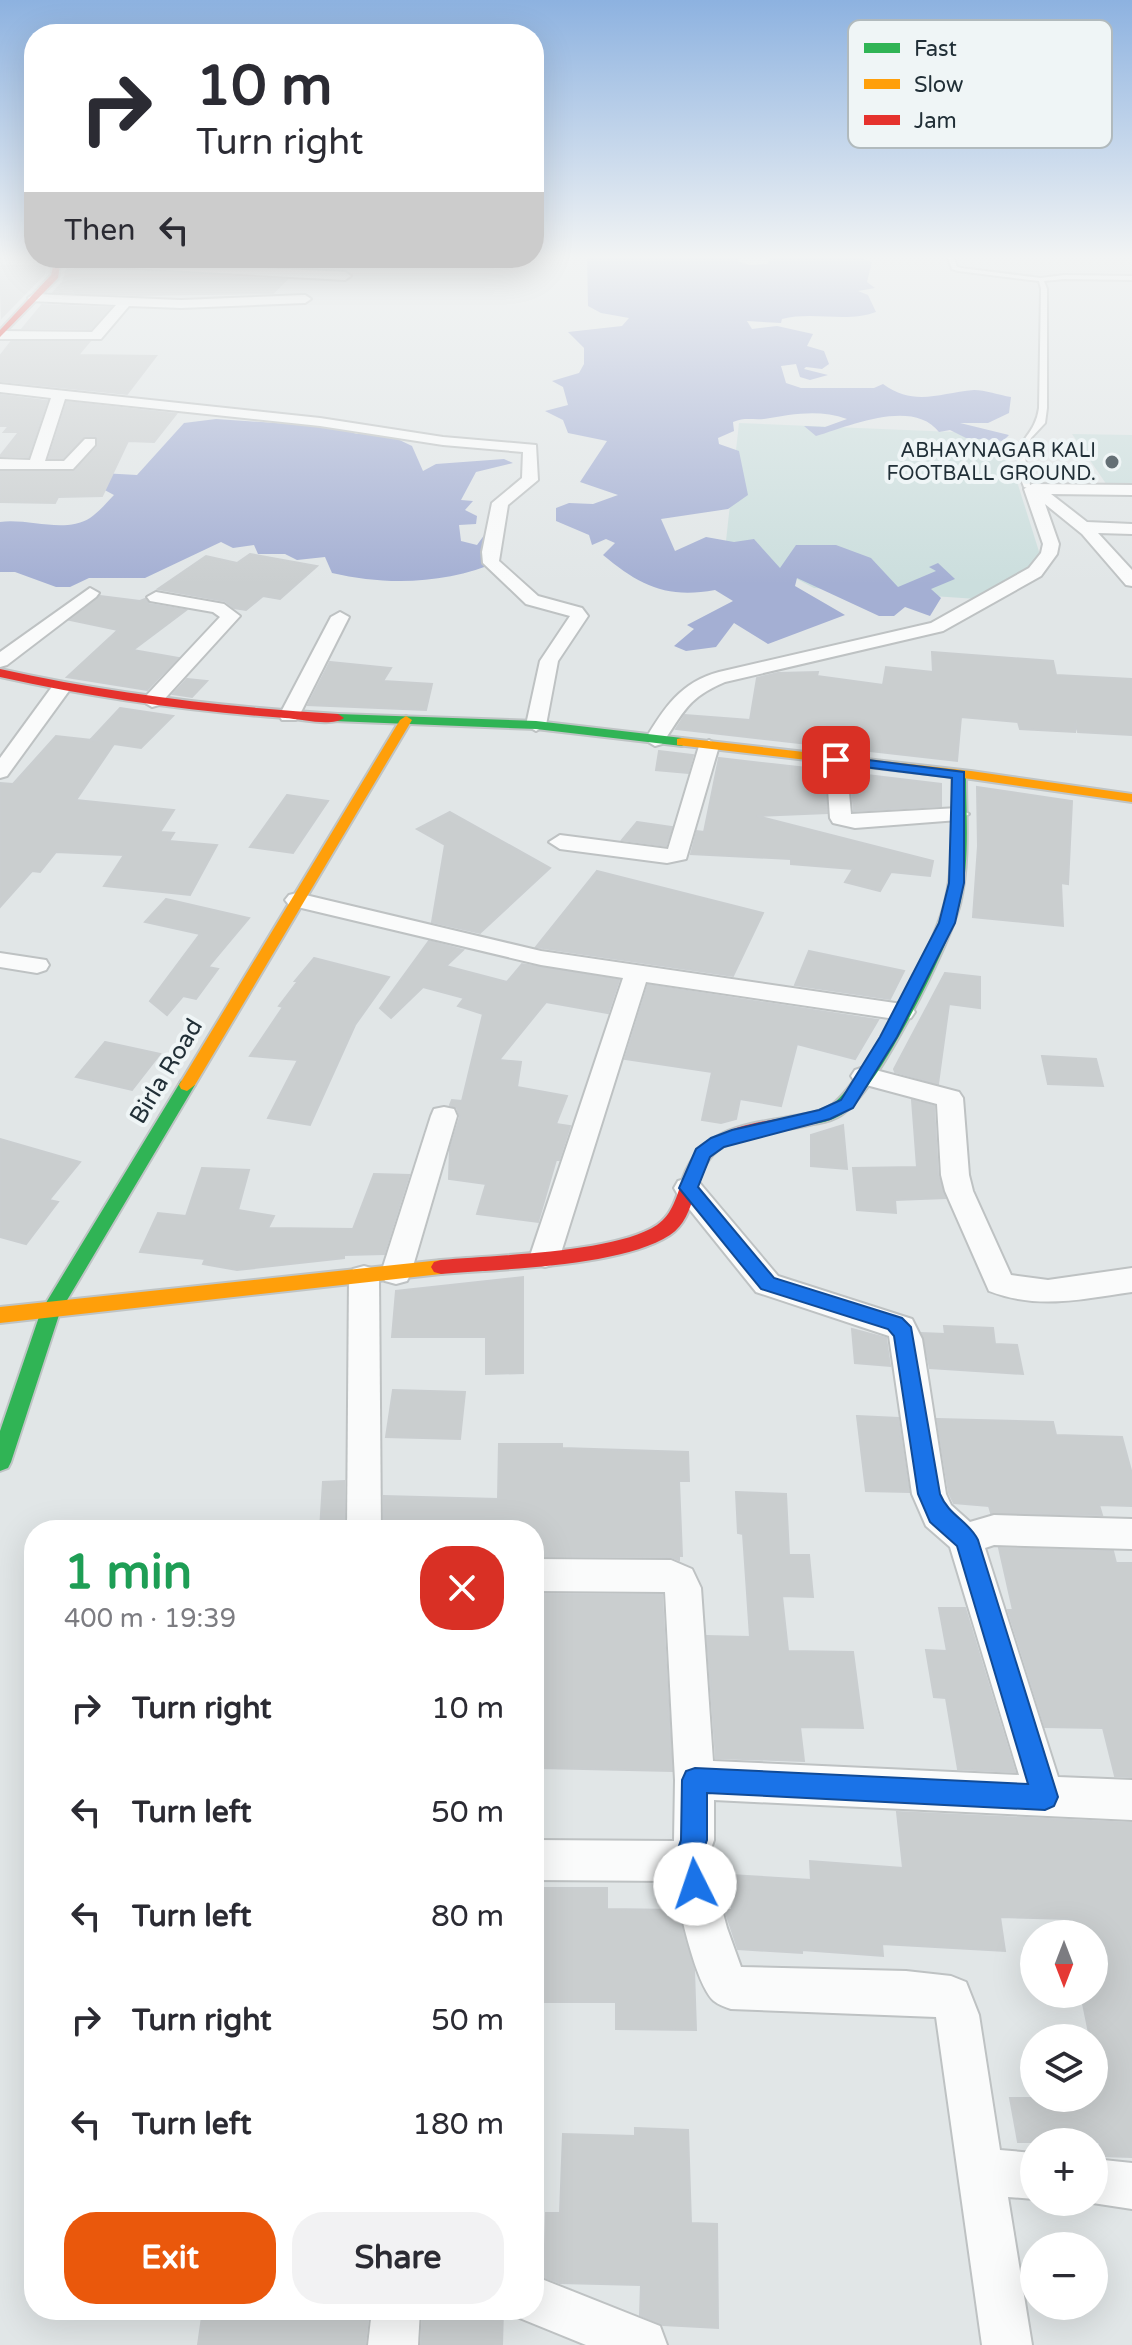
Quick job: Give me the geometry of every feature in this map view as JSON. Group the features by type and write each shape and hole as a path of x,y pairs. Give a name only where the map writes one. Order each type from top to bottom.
{"street":[{"path":"0,388 320,422 443,441 531,448 530,480 500,503 491,543 491,563 532,600 576,612 579,616 549,661 536,725"},
{"path":"36,465 60,393"},
{"path":"0,464 70,465 90,442"},
{"path":"1030,488 1132,490"},
{"path":"1030,488 1058,504 1103,543 1132,581"},
{"path":"655,740 677,703 710,681 920,633 988,601 1035,572 1044,562 1051,544 1030,488"},
{"path":"1083,527 1132,529"},
{"path":"0,661 90,593"},
{"path":"152,701 231,616 218,608 156,597"},
{"path":"289,716 340,617"},
{"path":"0,673 61,688 200,709 289,716 536,725 959,775 1131,801"},
{"path":"0,772 61,688"},
{"name":"Birla Road","path":"0,1462 51,1311 406,720"},
{"path":"560,842 667,856 678,854 709,746"},
{"path":"836,760 841,818 855,822 958,814"},
{"path":"0,1315 545,1256 633,1243 649,1237 674,1220 703,1154 717,1143 837,1110 847,1104 902,1012 947,923 956,883 959,775"},
{"path":"297,900 541,958 902,1012"},
{"path":"0,960 37,965"},
{"path":"545,1256 637,973"},
{"path":"864,1076 950,1098 959,1191 1000,1283 1012,1289 1039,1291 1132,1280"},
{"path":"365,1520 380,1275 444,1116"},
{"path":"688,1188 767,1284 901,1328 906,1339 929,1494 938,1515 967,1540 1045,1797"},
{"path":"967,1540 994,1530 1132,1534"},
{"path":"544,1575 671,1576 679,1580 683,1588 695,1780 694,1840 688,1857 724,1984 731,1988 906,1992 951,1997 956,2005 1007,2345"},
{"path":"695,1780 1132,1800"},
{"path":"544,1860 680,1861 688,1857"},
{"path":"981,2171 1020,2175"},
{"path":"1108,2183 1132,2186"},
{"path":"544,2304 643,2343"},
{"path":"393,2345 395,2320"}],"lane":[{"path":"1030,488 1020,468 1026,437 1041,423 1043,365"}],"shaded area":[{"path":"739,423 1002,434 1042,561 977,599 814,588 726,541"},
{"name":"ABHAYNAGAR KALI FOOTBALL GROUND.","path":"1072,434 1132,435 1132,488 1109,488"}],"water":[{"path":"583,365 785,365 781,366 786,383 801,388 874,388 883,384 917,397 974,390 1011,397 1009,413 988,423 960,423 1009,435 1003,441 966,438 950,430 939,432 928,422 913,417 897,416 863,421 816,436 804,426 825,427 847,419 806,413 733,422 734,431 718,438 719,444 739,451 748,495 728,509 661,519 675,551 706,537 734,542 754,539 780,568 796,545 836,545 871,558 898,587 936,571 929,567 938,563 955,579 931,589 941,598 930,616 905,607 894,616 879,616 797,578 795,586 845,615 768,644 734,623 716,647 686,651 674,646 694,629 687,625 733,601 715,590 682,593 641,582 603,555 615,543 606,539 592,545 589,535 556,521 556,508 569,503 593,504 618,495 580,482 607,441 568,433 563,420 545,411 568,405 563,387 552,381 579,373"},
{"path":"796,365 827,365 822,369 804,369 828,375 810,380 800,377"},
{"path":"216,419 335,427 357,434 387,434 412,446 423,471 436,464 504,459 513,463 476,472 461,500 473,501 465,510 477,516 476,524 459,525 461,541 477,545 485,534 501,541 488,552 500,561 480,569 438,578 374,580 332,573 325,557 297,560 285,554 258,554 254,545 233,548 221,542 145,578 89,578 70,587 56,587 15,572 0,572 0,522 80,523 100,510 114,495 80,477 83,472 137,475 184,423"}],"building":[{"path":"0,365 149,365 127,394 0,381"},
{"path":"0,395 47,401 28,457 0,456 19,432 4,432 9,426 0,426"},
{"path":"67,402 176,414 154,442 128,441 102,496 58,497 55,503 0,502 0,472 73,472 97,447 97,437 85,436 63,458 49,458"},
{"path":"250,554 317,566 280,599 263,596 246,610 234,608 225,601 158,589 206,556 237,563"},
{"path":"100,596 145,599 149,604 186,610 133,650 178,658 147,690 67,677 118,630 70,620"},
{"path":"932,652 1053,661 1056,675 1132,679 1132,735 1078,732 1075,723 1075,732 1020,729 1018,722 961,717 957,761 676,729 685,715 750,720 757,678 778,673 818,672 817,676 883,685 886,667 933,672"},
{"path":"330,662 391,668 383,681 432,684 426,710 308,705"},
{"path":"187,679 207,681 192,697 173,694"},
{"path":"120,708 173,716 141,748 114,744 76,800 174,810 160,832 174,833 169,841 217,845 190,895 104,886 124,855 56,852 40,872 32,871 0,907 0,783 13,784 56,736 101,741 91,739"},
{"path":"659,751 693,755 688,773 656,770"},
{"path":"719,758 824,770 827,813 757,816 933,861 930,876 891,872 880,891 845,882 853,869 791,864 791,859 691,854 697,831 704,832"},
{"path":"850,773 941,784 941,806 854,811"},
{"path":"977,787 1072,801 1068,884 1061,883 1063,926 973,917 978,846"},
{"path":"287,795 328,801 293,853 250,847"},
{"path":"450,812 550,868 480,933 432,922 445,845 417,829"},
{"path":"637,822 672,827 666,846 622,840"},
{"path":"597,871 763,913 733,976 536,947"},
{"path":"166,899 249,918 208,967 218,969 196,999 183,996 167,1015 150,1001 200,934 145,922"},
{"path":"429,941 463,950 446,966 507,982 522,964 619,980 608,1013 546,1002 499,1060 521,1062 517,1087 567,1096 556,1124 570,1126 559,1160 556,1160 538,1222 477,1214 486,1184 449,1179 450,1149 460,1117 457,1108 450,1105 452,1100 462,1101 483,1014 458,1006 464,998 423,987 391,1018 380,1008"},
{"path":"809,951 904,971 890,999 795,985"},
{"path":"314,958 389,977 355,1025 310,1125 268,1118 298,1060 250,1056 283,1007 279,1006 298,981 295,981"},
{"path":"945,973 980,977 980,1008 949,1004 938,1084 895,1072 894,1069"},
{"path":"648,985 878,1020 855,1059 797,1044 781,1106 740,1099 736,1119 721,1123 702,1120 712,1072 625,1059"},
{"path":"105,1042 160,1054 132,1090 76,1077"},
{"path":"1042,1056 1096,1059 1103,1086 1048,1084"},
{"path":"912,1100 934,1106 938,1175 945,1198 895,1200 896,1213 857,1210 853,1168 917,1167"},
{"path":"843,1125 847,1169 811,1166 811,1135"},
{"path":"0,1139 80,1162 49,1200 58,1202 26,1244 0,1237"},
{"path":"202,1168 249,1170 238,1210 274,1216 268,1228 353,1229 374,1174 409,1175 384,1254 344,1255 344,1258 237,1270 203,1264 205,1259 140,1252 158,1213 186,1216"},
{"path":"523,1277 523,1373 486,1374 486,1337 392,1337 396,1291"},
{"path":"944,1326 993,1328 995,1344 1017,1345 1023,1374 930,1368 922,1333 945,1334"},
{"path":"852,1329 886,1338 890,1366 855,1363"},
{"path":"393,1390 465,1392 460,1439 386,1437"},
{"path":"857,1416 898,1418 909,1492 866,1491"},
{"path":"937,1419 1053,1422 1056,1435 1122,1437 1132,1474 1132,1506 1099,1505 1102,1515 991,1513 989,1506 954,1503 949,1493"},
{"path":"499,1444 562,1444 562,1448 688,1452 689,1481 679,1481 682,1556 679,1560 671,1557 544,1556 544,1520 384,1520 384,1496 498,1499"},
{"path":"344,1481 344,1520 321,1520 323,1482"},
{"path":"736,1492 786,1494 789,1555 809,1555 813,1597 782,1596 788,1651 853,1652 863,1728 800,1727 804,1761 716,1758 707,1636 750,1637 743,1534 738,1533"},
{"path":"999,1548 1113,1551 1116,1563 1132,1563 1132,1777 1115,1776 1103,1728 1045,1727 1008,1610 1013,1610"},
{"path":"544,1594 662,1595 672,1771 544,1768"},
{"path":"939,1608 965,1608 1015,1772 958,1769 946,1698 934,1697 926,1650 947,1651"},
{"path":"897,1812 1132,1823 1132,2157 1108,2156 1108,2128 1020,2128 1018,2142 1010,2098 1020,2098 1020,2112 1108,2112 1108,2024 1087,2024 1084,2008 1108,2008 1108,1920 1000,1917 1005,1951 882,1944 883,1956 738,1949 725,1910 732,1910 731,1875 811,1880 810,1861 903,1868"},
{"path":"544,1888 607,1888 607,1909 677,1910 694,1970 696,2030 616,2029 616,2002 544,2002"},
{"path":"635,2128 688,2130 691,2223 717,2224 718,2328 663,2325 640,2315 641,2285 560,2283 544,2277 546,2213 560,2213 563,2134 635,2136"},
{"path":"202,2320 368,2320 365,2345 198,2345"},
{"path":"422,2320 503,2320 502,2345 421,2345"}],"traffic: fast":[{"path":"338,718 536,725 682,742"},
{"path":"811,1119 836,1110 852,1096 885,1045 935,948 955,888 959,775"},
{"path":"0,1462 51,1311 187,1085"}],"traffic: slow":[{"path":"187,1085 406,720"},
{"path":"682,742 971,775 1132,798"},
{"path":"0,1315 441,1267"}],"traffic: jam":[{"path":"0,673 168,703 338,718"},
{"path":"441,1267 556,1257 644,1239 663,1230 678,1214 697,1165 711,1147 752,1130 811,1119"}],"place":[{"name":"ABHAYNAGAR KALI FOOTBALL GROUND.","path":"1112,462"}],"route":[{"path":"695,1884 688,1857 694,1840 695,1780 1045,1797 966,1545 967,1540 938,1515 929,1494 904,1333 895,1323 767,1284 688,1188 703,1154 717,1143 732,1136 824,1115 847,1104 889,1037 947,923 956,883 959,775 836,760"}]}
